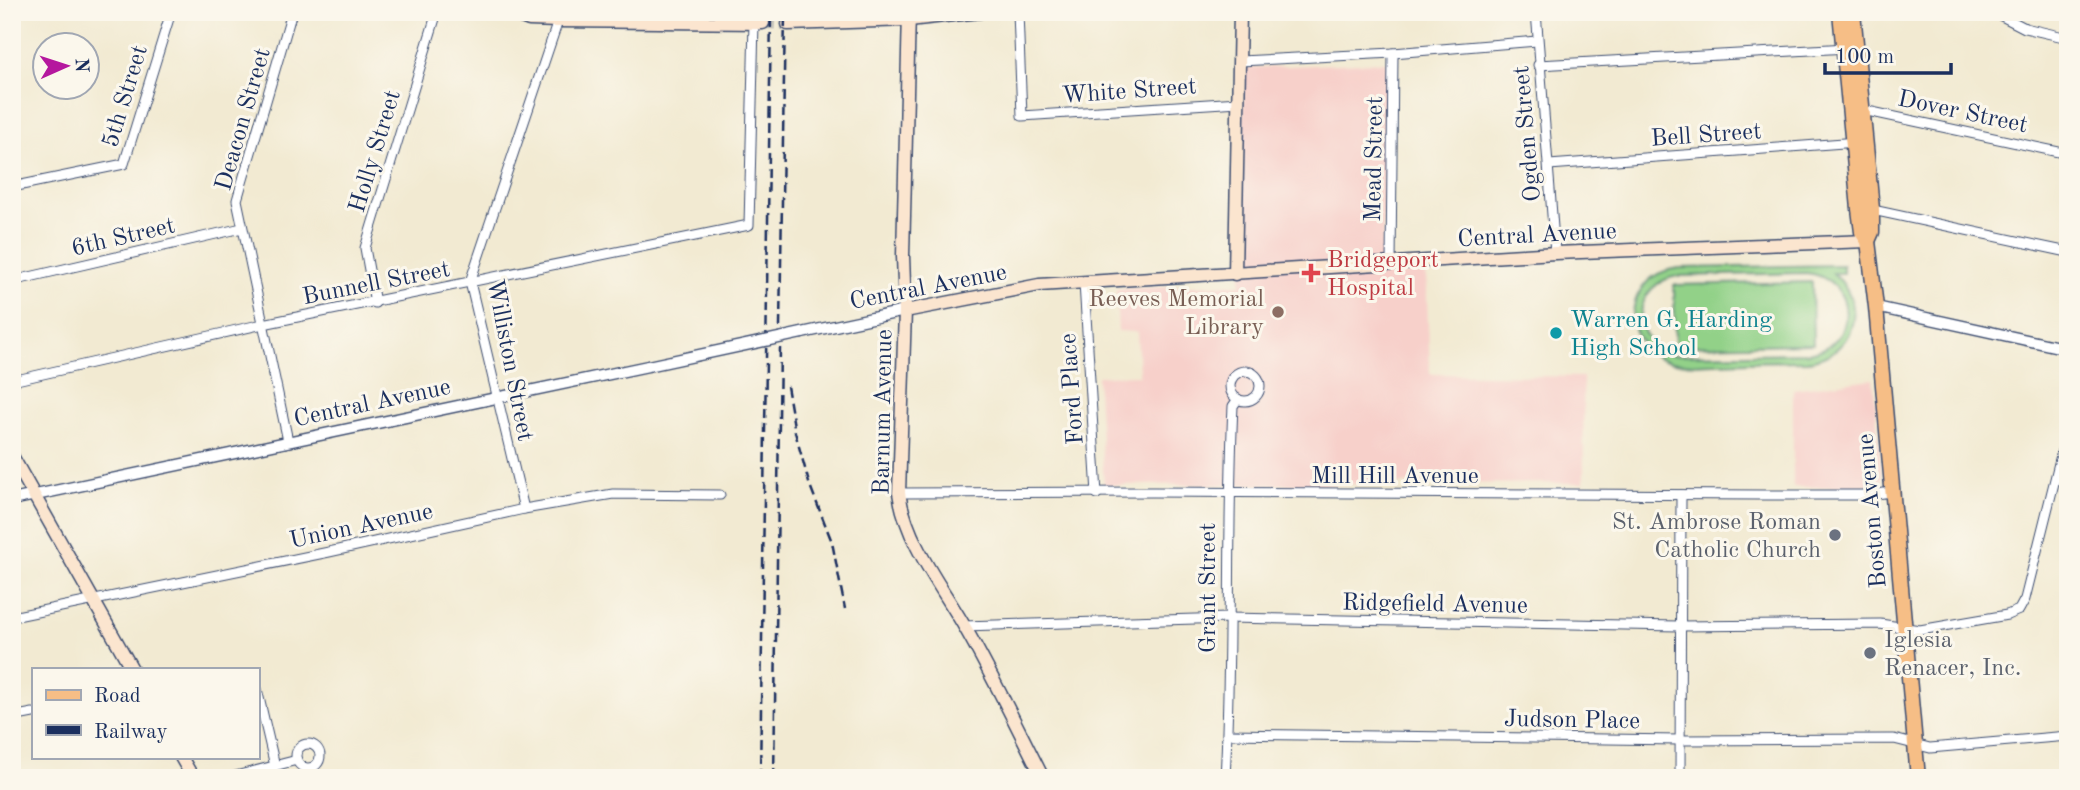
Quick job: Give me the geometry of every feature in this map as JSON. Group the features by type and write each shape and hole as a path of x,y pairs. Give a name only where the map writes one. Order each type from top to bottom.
{"main road":[{"path":"508,12 529,20 558,21 757,19"},
{"path":"788,24 980,12"},
{"path":"1235,274 1240,12"},
{"name":"Boston Avenue","path":"1840,12 1850,48 1866,209 1872,232 1868,241 1918,778"},
{"name":"Boston Avenue","path":"1850,48 1853,12"},
{"name":"Barnum Avenue","path":"909,16 903,256 905,311 899,494 909,528 964,626 1043,778"},
{"name":"Central Avenue","path":"905,311 1039,285 1555,253 1868,241"},
{"path":"12,456 131,668"},
{"path":"182,758 193,778"}],"street":[{"name":"5th Street","path":"12,187 124,163 171,12"},
{"name":"Deacon Street","path":"288,441 237,200 292,12"},
{"name":"Holly Street","path":"375,303 365,248 437,12"},
{"name":"White Street","path":"1018,12 1022,116 1239,102"},
{"name":"Ogden Street","path":"1536,12 1538,65 1555,253"},
{"path":"1994,12 2025,28 2068,38"},
{"name":"Bunnell Street","path":"12,381 263,324 749,225 757,19"},
{"name":"Williston Street","path":"524,509 471,282 558,21"},
{"path":"1240,61 1393,53 1537,41"},
{"path":"1538,65 1850,48"},
{"name":"Mead Street","path":"1391,265 1393,53"},
{"name":"Dover Street","path":"1856,109 2068,154"},
{"name":"Bell Street","path":"1549,165 1859,142"},
{"path":"1866,209 2068,252"},
{"name":"6th Street","path":"12,281 242,228"},
{"name":"Ford Place","path":"1084,283 1097,494"},
{"path":"1876,307 2068,349"},
{"name":"Central Avenue","path":"12,500 905,311"},
{"name":"Grant Street","path":"1225,778 1228,734 1229,494 1233,406 1238,399"},
{"name":"Ridgefield Avenue","path":"964,626 1228,618 1679,626 1880,624 1920,630 2007,615 2019,610 2025,599 2068,427"},
{"name":"Mill Hill Avenue","path":"899,494 1858,495 1891,492"},
{"name":"Union Avenue","path":"12,617 267,566 524,509 613,494 720,495"},
{"path":"1680,778 1681,495"},
{"path":"259,698 275,766"},
{"path":"12,718 32,713"},
{"name":"Judson Place","path":"1228,734 1680,740 1894,739 1938,748 2068,736"},
{"path":"228,778 297,760"}],"shaded area":[{"name":"Bridgeport Hospital","path":"1386,62 1382,274 1426,272 1430,374 1583,377 1584,483 1104,485 1097,376 1139,375 1137,332 1118,331 1116,289 1241,284 1244,68"},
{"path":"1873,379 1881,484 1874,487 1793,487 1793,389"}],"green space":[{"path":"1843,265 1843,273 1833,273 1844,285 1851,299 1852,327 1836,350 1807,361 1691,364 1667,361 1649,351 1638,336 1633,317 1634,307 1640,291 1649,280 1660,273 1679,268","holes":["1806,273 1823,278 1835,287 1843,299 1846,313 1837,339 1825,348 1808,353 1673,355 1658,348 1648,338 1642,326 1644,300 1652,289 1663,281 1679,276"]},
{"path":"1812,282 1813,344 1675,346 1674,285"}],"tunnel":[{"path":"763,23 788,24"}],"railway":[{"path":"760,778 771,12"},
{"path":"780,327 785,12"},
{"path":"774,778 780,347"},
{"path":"787,386 795,432 809,483 832,542 845,609"}],"place":[{"name":"Bridgeport Hospital","path":"1311,273"},
{"name":"Reeves Memorial Library","path":"1278,312"},
{"name":"Warren G. Harding High School","path":"1556,333"},
{"name":"St. Ambrose Roman Catholic Church","path":"1835,535"},
{"name":"Iglesia Renacer, Inc.","path":"1870,653"}]}
